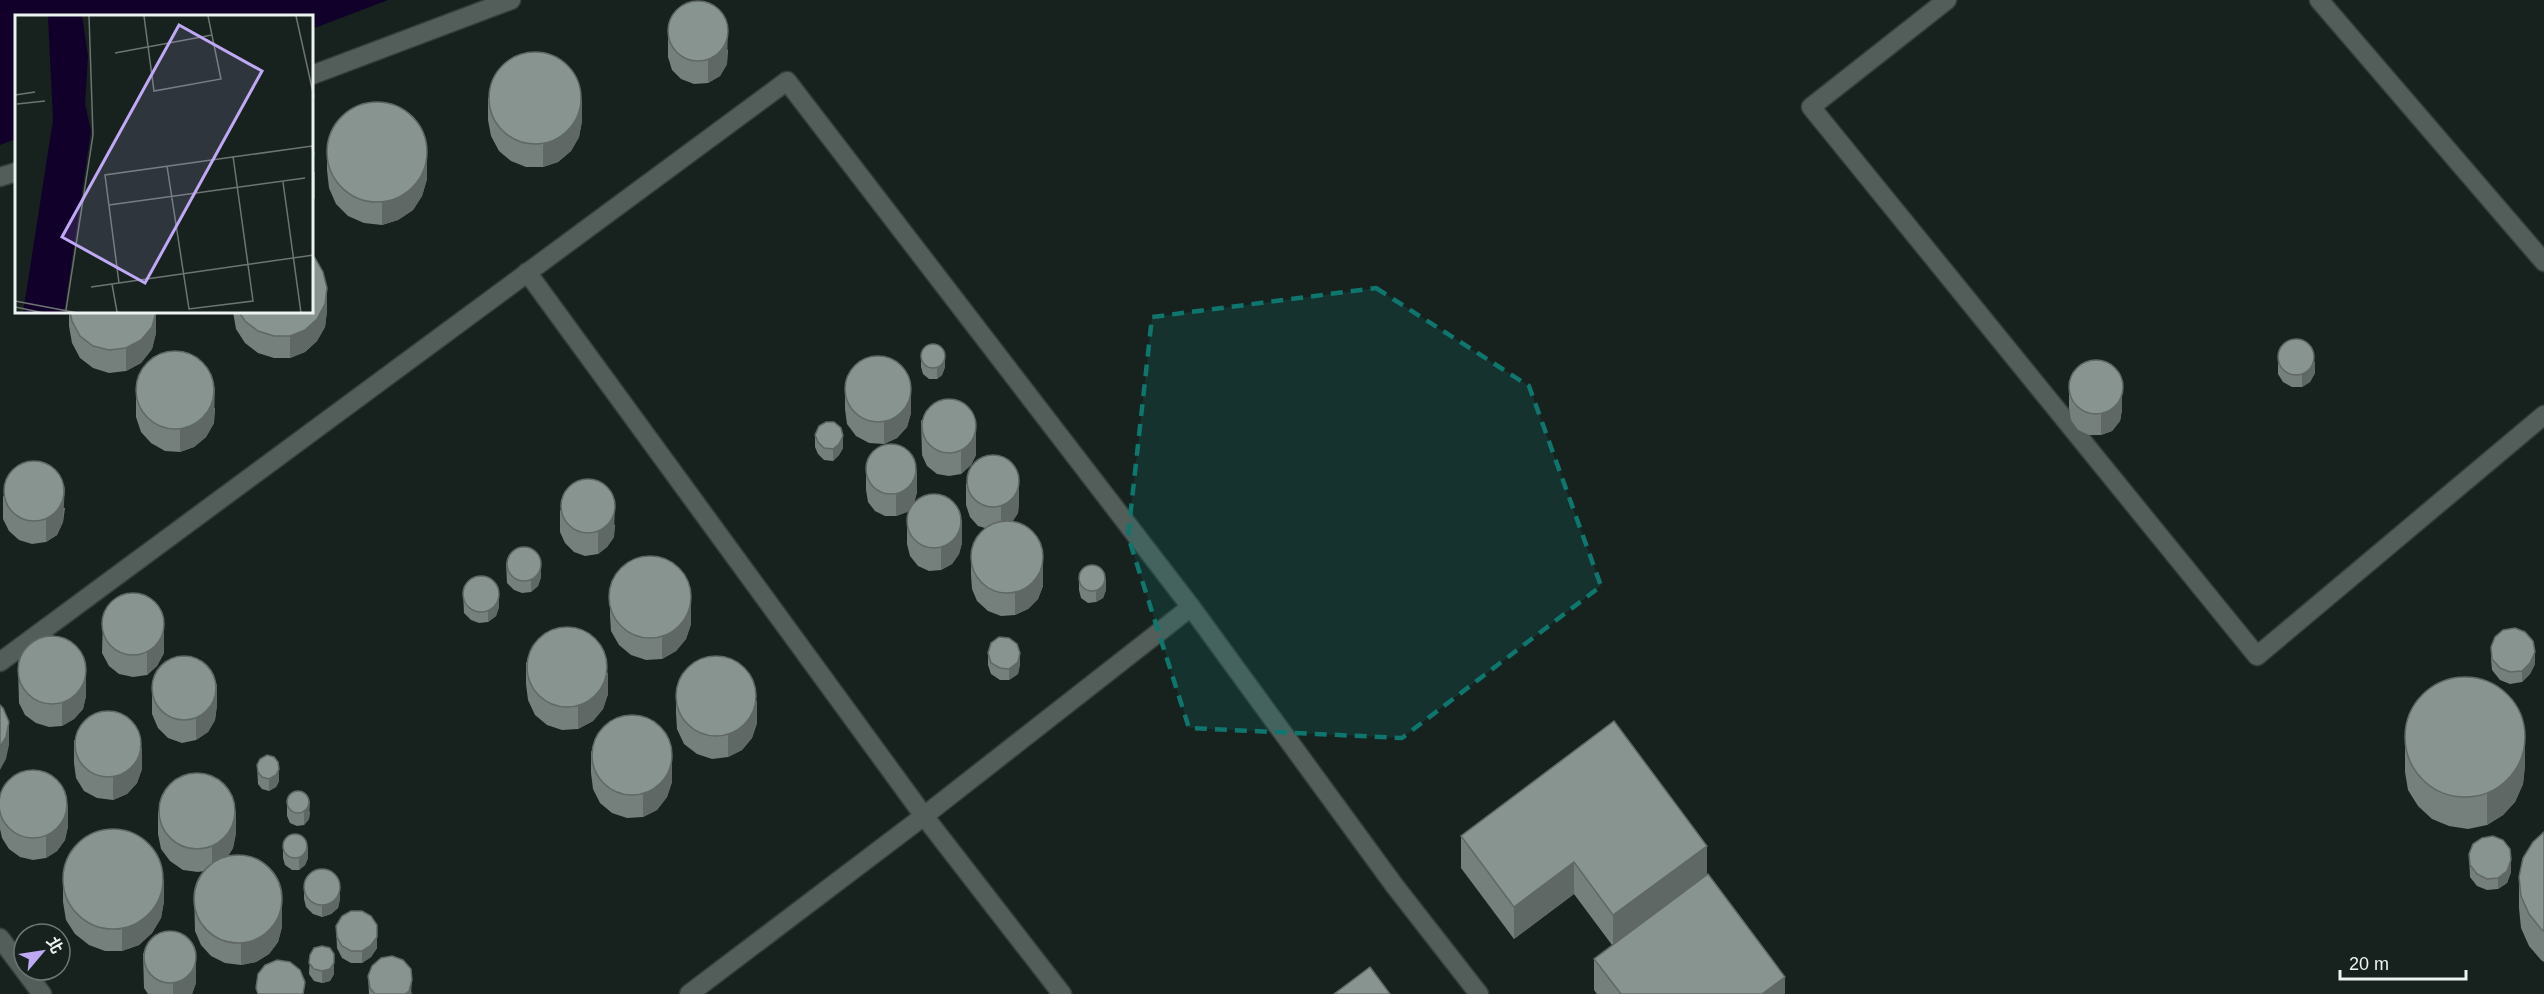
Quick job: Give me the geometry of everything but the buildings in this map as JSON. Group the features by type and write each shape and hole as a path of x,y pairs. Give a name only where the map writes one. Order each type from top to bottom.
{"street":[{"path":"314,74 511,0"},
{"path":"1947,0 1811,107 2257,656 2544,416"},
{"path":"2319,0 2544,262"},
{"path":"0,662 787,81 1191,607 1394,885 1479,994"},
{"path":"0,177 15,172"},
{"path":"527,272 924,816 1062,994"},
{"path":"689,994 924,816 1191,607"},
{"path":"0,938 42,994"}],"highlighted area":[{"path":"1376,288 1529,386 1601,586 1402,738 1189,728 1128,536 1152,317"}],"shaded area":[{"path":"0,0 388,0 314,28 314,15 15,15 15,139 0,145"}]}
